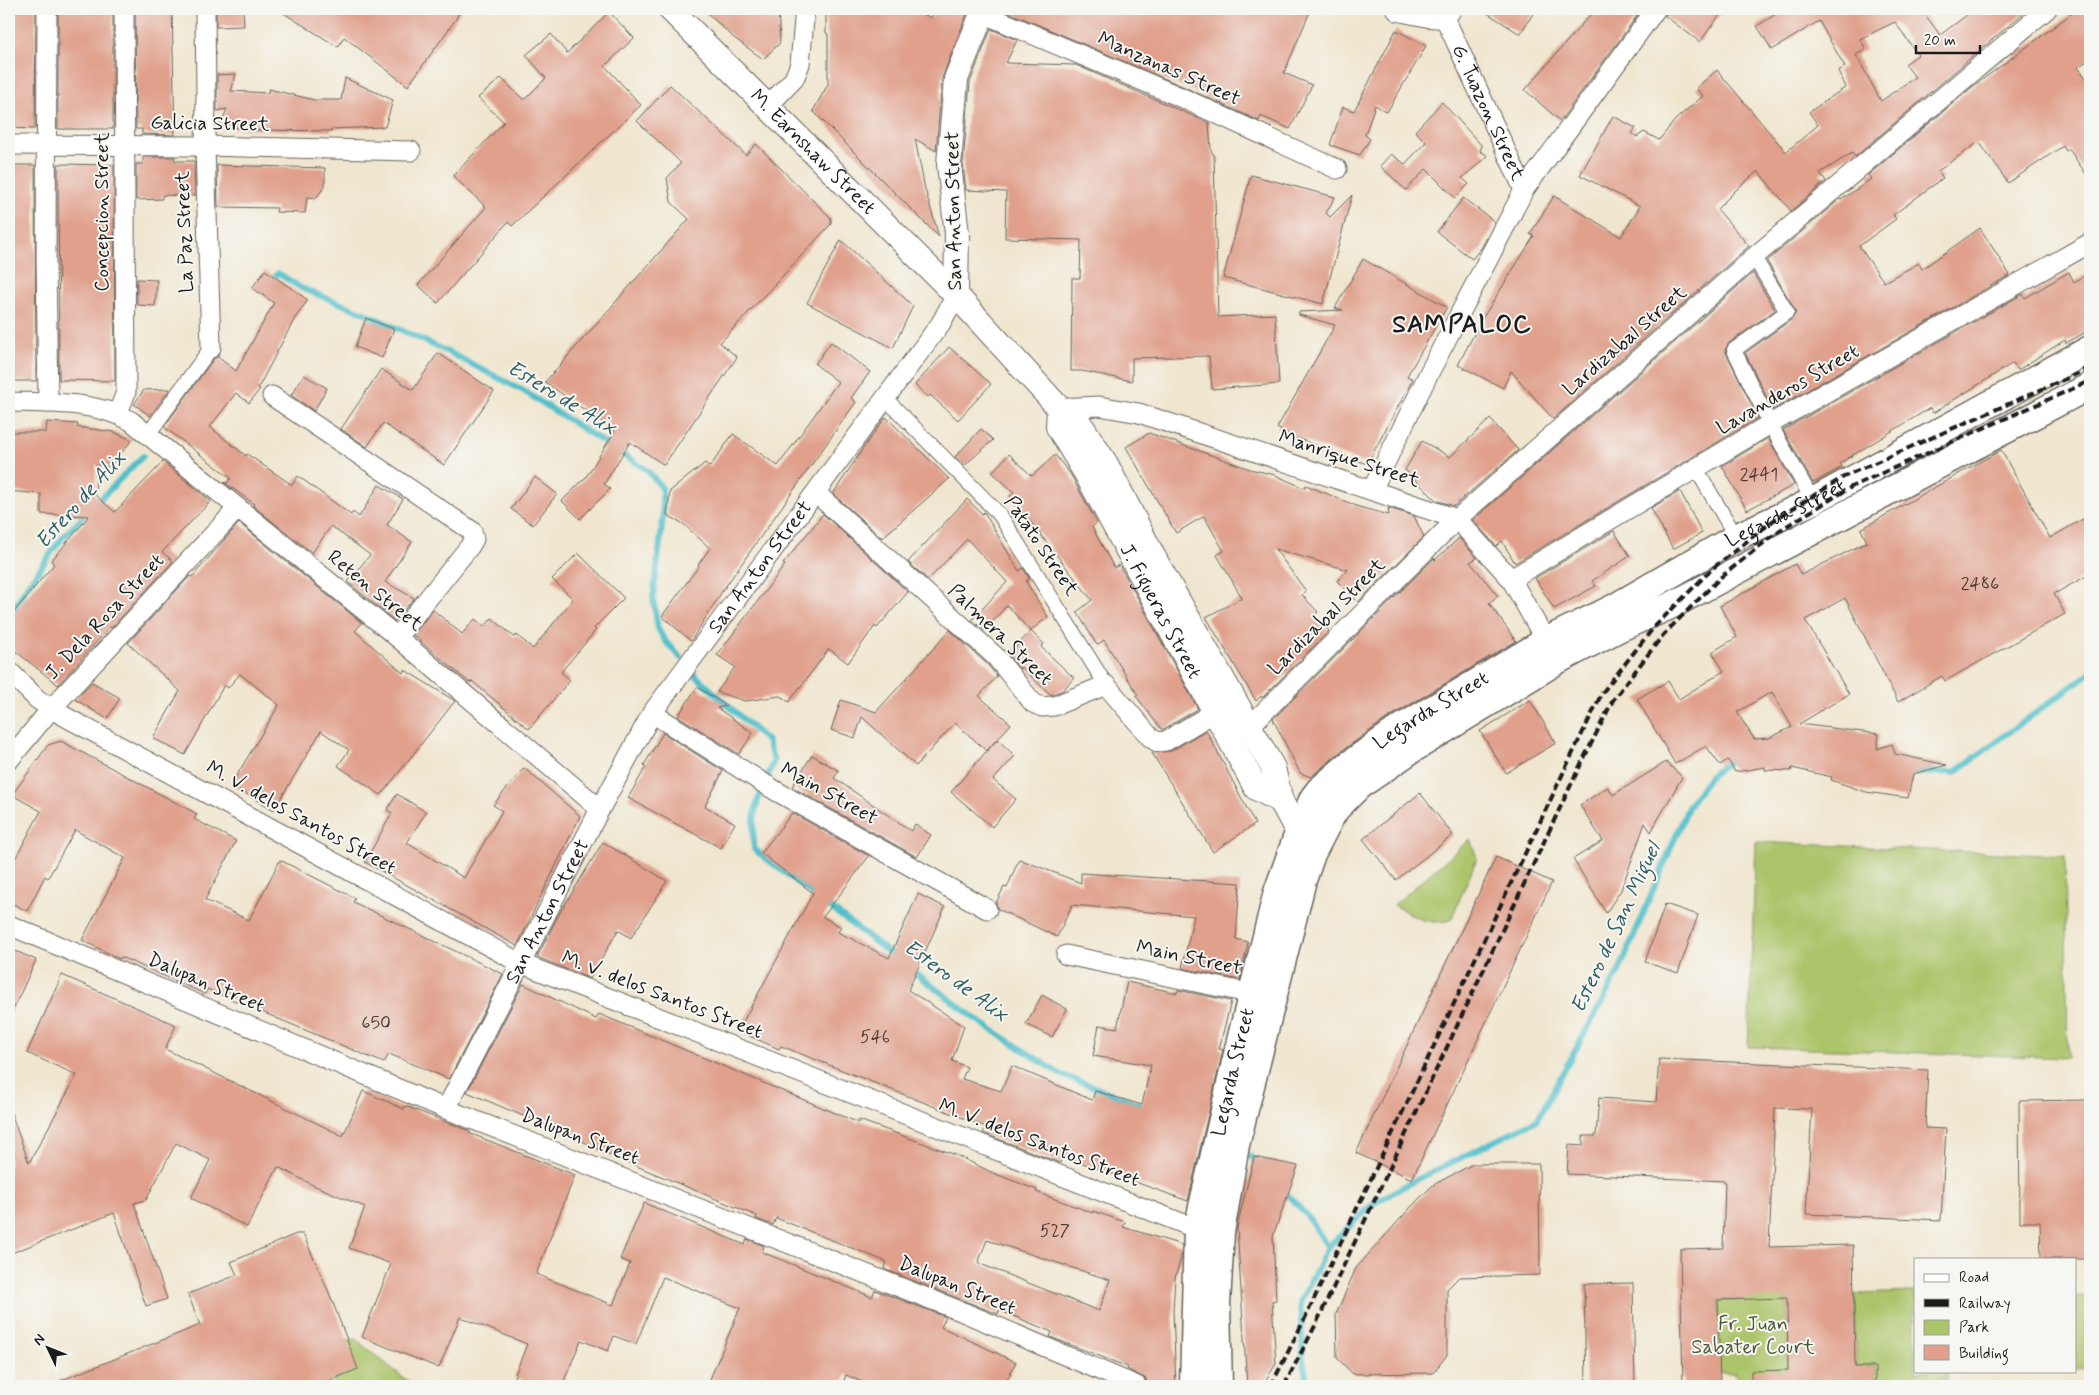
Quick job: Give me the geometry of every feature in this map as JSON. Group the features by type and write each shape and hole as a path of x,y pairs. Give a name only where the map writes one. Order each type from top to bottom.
{"main road":[{"name":"Legarda Street","path":"1219,1386 1217,1304 1221,1232 1236,1145 1259,1050 1263,996 1277,892 1305,844 1313,798 1319,790 1348,765 1394,732 1552,651 1613,608 1736,537 1813,501 2090,349"},
{"name":"Legarda Street","path":"1552,651 1620,628 1670,606 2090,386"},
{"name":"Legarda Street","path":"1193,1386 1197,1229 1263,996"}],"street":[{"path":"47,9 46,260 48,403"},
{"name":"Concepcion Street","path":"118,413 126,392 124,9"},
{"name":"La Paz Street","path":"148,433 211,348 204,146 206,96 205,9"},
{"name":"M. Earnshaw Street","path":"670,9 956,295"},
{"path":"767,107 794,79 800,64 806,9"},
{"path":"1399,9 1429,15 1446,12"},
{"path":"1372,490 1428,375 1524,190 1656,9"},
{"name":"Lardizabal Street","path":"1250,726 1457,519 1754,257 2048,9"},
{"name":"Manzanas Street","path":"983,11 1178,96 1337,169"},
{"name":"San Anton Street","path":"446,1109 600,809 652,713 941,324 956,295 956,234 950,164 956,79 983,11"},
{"name":"G. Tuazon Street","path":"1446,12 1524,190"},
{"name":"Galicia Street","path":"9,145 204,146 411,151"},
{"name":"Lavanderos Street","path":"1512,579 1697,470 1770,424 2090,244"},
{"path":"1754,257 1787,312 1734,350 1770,424 1813,501"},
{"name":"J. Figueras Street","path":"956,295 1059,408 1077,419 1106,464 1154,558 1215,712 1256,788 1281,801"},
{"path":"272,396 472,531 474,539 470,546 397,637"},
{"name":"Patato Street","path":"886,399 1000,515 1106,685"},
{"path":"9,402 82,406 118,413"},
{"name":"Manrique Street","path":"1059,408 1099,406 1139,413 1457,519 1512,579 1552,651"},
{"name":"Reten Street","path":"118,413 148,433 397,637 600,809"},
{"path":"1697,470 1736,537"},
{"name":"Palmera Street","path":"816,493 996,657 1033,703 1042,707 1054,706 1106,685"},
{"name":"J. Dela Rosa Street","path":"9,760 51,708 238,508"},
{"name":"J. Figueras Street","path":"1182,627 1250,726 1273,768 1281,801 1305,844"},
{"name":"M. V. delos Santos Street","path":"9,671 37,699 51,708 520,964 1197,1229"},
{"path":"1106,685 1150,737 1157,742 1166,741 1215,712"},
{"name":"Main Street","path":"652,713 776,791 987,909"},
{"name":"Dalupan Street","path":"9,925 446,1109 963,1312 1137,1386"},
{"name":"Main Street","path":"1066,955 1263,996"}],"green space":[{"path":"1470,839 1477,858 1451,920 1442,922 1427,921 1415,917 1394,905"},
{"path":"1756,842 2065,856 2068,1058 1748,1047"},
{"name":"Fr. Juan Sabater Court","path":"1742,1289 1787,1298 1788,1370 1772,1381 1737,1382 1736,1373 1719,1373 1718,1300 1742,1300"},
{"path":"1914,1292 1914,1372 1948,1372 1948,1378 1875,1379 1875,1367 1855,1367 1855,1294"},
{"path":"2076,1297 2090,1297 2090,1368 2076,1369"},
{"path":"355,1339 414,1386 336,1386 317,1345"}],"building":[{"path":"9,9 36,9 35,129 9,128"},
{"path":"58,9 113,9 113,129 58,129"},
{"path":"135,9 172,9 175,135 142,134 142,129 136,129"},
{"path":"216,9 243,9 244,26 216,27"},
{"path":"277,9 461,9 456,19 408,86 344,37 338,47"},
{"path":"703,9 778,9 780,43 763,59 734,38"},
{"path":"853,9 913,9 931,18 936,9 969,9 942,78 936,151 915,139 925,189 939,237 813,111 828,84 826,10 852,11"},
{"path":"1001,9 1311,9 1284,73 1312,85 1290,129 1261,116 1259,121"},
{"path":"1481,9 1536,9 1520,34"},
{"path":"1595,9 1642,9 1560,121 1525,90"},
{"path":"1667,9 1724,9 1700,42 1665,16"},
{"path":"1784,9 1921,9 1940,35 1975,9 2028,9 1855,157 1852,153 1820,173 1826,181 1791,211 1758,171 1717,209 1749,246 1553,419 1511,371 1503,388 1458,365 1482,319 1534,236 1530,234 1554,196 1621,237 1640,206 1580,175 1613,116 1636,128 1632,133 1637,137 1644,132 1659,140 1676,119 1703,96 1696,88 1717,70 1786,152 1818,125 1809,112 1846,87 1838,71 1845,67 1819,21 1772,50 1757,26","holes":["1895,22 1918,55 1905,64 1915,77 1881,101 1856,55 1866,49 1860,39"]},
{"path":"2078,9 2090,9 2090,59 2078,67 2090,84 2090,180 2069,149 2066,151 2063,146 2008,183 1980,143 1938,171 1943,178 1893,215 1896,219 1859,246 1884,282 1919,263 1922,269 1980,228 2010,275 1773,410 1745,353 1792,319 1796,312 1767,261 1840,199 1871,179 1868,175 1971,88"},
{"path":"609,12 634,38 605,66 641,105 512,226 508,222 438,303 418,285 486,207 453,176 504,122 478,98 501,78 524,100 546,78 526,55 551,34 567,53"},
{"path":"991,29 1017,40 1006,63 1076,65 1209,123 1211,150 1214,156 1218,317 1275,314 1279,384 1212,389 1209,356 1132,358 1132,381 1082,371 1071,371 1072,278 1080,278 1081,240 1005,238 1006,192 966,190 963,164 970,82"},
{"path":"1396,30 1426,46 1387,112 1375,105 1365,135 1370,139 1360,155 1330,145 1343,107 1354,111"},
{"path":"236,74 231,91 268,93 269,89 314,100 341,100 345,78 393,100 385,127 331,129 331,131 257,130 220,126 227,109 217,111 217,75"},
{"path":"670,85 746,155 756,144 831,218 831,224 720,343 737,357 664,465 630,442 604,484 610,489 580,519 562,501 586,477 615,431 545,382 689,219 671,202 667,178 681,163 637,121"},
{"path":"1442,102 1482,146 1480,151 1488,156 1462,178 1469,184 1455,198 1426,169 1406,190 1380,166 1391,154 1405,164 1426,142 1415,131"},
{"path":"143,157 175,157 175,161 194,161 195,196 162,195 162,199 136,200 136,164 143,164"},
{"path":"58,164 114,165 115,381 59,380"},
{"path":"9,165 35,165 36,381 9,381"},
{"path":"217,165 325,168 325,186 316,198 307,197 305,213 276,212 277,208 218,207"},
{"path":"1251,175 1335,197 1326,213 1330,217 1352,195 1323,304 1223,278"},
{"path":"1463,198 1495,222 1482,247 1472,259 1437,232"},
{"path":"841,240 913,306 893,348 807,303"},
{"path":"1363,259 1447,307 1407,376 1413,379 1367,464 1298,440 1277,428 1335,325 1299,315 1299,312 1343,310 1335,308"},
{"path":"265,270 308,300 295,318 258,388 260,389 249,403 236,393 210,427 246,456 247,454 292,485 298,476 351,515 353,512 359,517 379,485 403,499 387,525 412,542 385,582 414,598 395,621 348,582 370,555 331,526 312,553 253,506 254,504 224,482 227,483 231,478 164,427 214,358 218,357 236,371 274,303 252,288"},
{"path":"2069,272 2074,282 2090,272 2090,330 2066,343 2065,340 2018,370 2013,363 1933,413 1930,408 1840,463 1842,467 1813,483 1783,430 2023,294 2025,298"},
{"path":"1753,273 1775,310 1729,343 1725,350 1758,418 1515,563 1502,541 1496,546 1473,520"},
{"path":"137,279 157,280 155,306 137,305"},
{"path":"366,318 394,329 382,358 355,347"},
{"path":"831,342 870,372 851,398 856,402 723,590 691,641 662,616 710,548 682,523 667,515 670,491 705,463 710,467 733,434 778,466 838,382 815,364"},
{"path":"949,347 991,384 958,420 930,395 928,397 915,385"},
{"path":"438,353 494,391 444,465 383,423 367,447 341,429 381,369 413,390"},
{"path":"304,375 327,388 314,411 291,395"},
{"path":"170,389 150,416 134,404 144,390"},
{"path":"886,417 949,479 882,538 833,494"},
{"path":"1490,419 1518,450 1454,506 1436,500 1405,470 1422,441 1450,457"},
{"path":"47,422 78,424 77,427 114,432 132,440 110,467 96,465 95,495 115,512 163,462 211,501 162,552 173,561 58,685 9,646 9,618 54,564 51,561 89,516 41,514 41,494 9,491 9,432 46,432"},
{"path":"981,429 993,440 964,466 955,457"},
{"path":"1149,433 1250,469 1275,475 1304,488 1306,485 1359,507 1389,515 1388,508 1414,516 1424,537 1358,602 1337,581 1348,570 1275,549 1306,591 1302,595 1318,612 1314,615 1329,631 1262,698 1261,696 1256,701 1206,617 1242,598 1217,555 1224,551 1204,516 1176,533 1126,447"},
{"path":"1768,438 1794,485 1747,510 1722,466"},
{"path":"2001,450 2050,538 2090,515 2090,574 2054,594 2065,614 1945,681 1942,676 1898,702 1845,598 1805,620 1849,694 1799,724 1879,734 1877,749 1892,744 1895,754 1947,765 1913,774 1908,798 1866,792 1831,780 1832,777 1792,768 1791,771 1765,770 1765,767 1735,772 1728,760 1720,765 1706,746 1675,764 1637,699 1668,681 1679,699 1724,671 1712,652 1737,637 1720,606 1795,564 1801,575 1867,542 1861,529","holes":["1772,692 1792,727 1769,738 1754,739 1737,712"]},
{"path":"1009,454 1032,476 1055,455 1071,475 1097,523 1092,527 1114,568 1119,565 1128,580 1198,709 1162,730 1136,696 1138,695 1104,640 1097,645 1077,612 1092,600 1010,496 1014,492 992,472"},
{"path":"535,477 557,494 533,525 511,509"},
{"path":"1680,491 1702,533 1673,549 1651,508"},
{"path":"967,499 982,514 984,512 1019,571 1023,568 1029,578 1026,582 1048,617 1030,631 1007,605 985,631 972,620 1007,582 967,539 928,580 908,562"},
{"path":"823,514 908,592 877,628 875,626 848,663 829,649 789,702 780,696 745,701 717,692 735,667 717,655 785,565 783,564"},
{"path":"239,523 362,623 355,631 403,673 405,670 455,701 381,795 338,766 349,750 321,731 274,810 231,785 279,705 240,674 228,688 224,685 185,755 153,738 180,691 128,643 190,576 192,577"},
{"path":"1614,531 1630,556 1592,581 1596,586 1554,609 1535,578"},
{"path":"1459,538 1477,558 1470,562 1498,596 1489,603 1516,641 1386,719 1339,753 1311,777 1300,773 1273,719 1434,558 1435,560"},
{"path":"578,553 624,598 594,628 596,630 561,672 570,680 529,729 413,635 433,610 462,634 475,619 484,627 492,618 514,637 517,635 533,649 573,599 552,579"},
{"path":"950,630 988,665 997,676 979,696 1011,724 987,751 955,723 916,766 862,717 855,738 831,730 841,700 876,712"},
{"path":"1031,631 1044,644 1041,647 1074,678 1063,690 1051,695 1021,667 1020,669 1008,655"},
{"path":"92,682 120,698 107,719 75,699"},
{"path":"697,687 727,706 717,708 753,733 739,754 678,716"},
{"path":"1530,700 1556,743 1506,773 1480,731"},
{"path":"1206,730 1255,824 1213,852 1152,753 1171,751"},
{"path":"663,733 723,771 705,806 735,823 721,848 628,798 646,767 644,765"},
{"path":"997,739 1015,756 993,780 1016,799 992,827 951,792"},
{"path":"61,741 197,814 194,819 236,841 205,900 249,920 280,860 355,898 353,902 503,974 449,1079 389,1054 384,1063 207,989 205,994 121,957 120,959 82,940 125,858 75,830 48,878 45,876 27,911 9,902 9,870 41,811 12,795 48,745"},
{"path":"812,755 839,771 834,778 911,831 915,824 931,835 917,857 792,787"},
{"path":"1666,762 1682,777 1651,832 1645,823 1621,890 1606,913 1573,859 1603,841 1580,805 1608,787 1613,795"},
{"path":"524,768 580,816 517,946 365,862 392,813 387,810 397,794 426,812 407,843 464,878 502,811 493,805"},
{"path":"1420,793 1453,835 1396,880 1363,839"},
{"path":"792,813 869,856 823,917 841,927 838,932 889,958 918,894 945,907 908,990 964,1026 952,1061 967,1067 962,1079 1001,1091 1012,1066 1092,1100 1095,1091 1142,1105 1151,1065 1093,1056 1099,1025 1117,1028 1127,982 1177,993 1178,990 1231,1001 1219,1049 1223,1050 1188,1201 1063,1156 1060,1163 983,1133 986,1127 781,1046 779,1049 738,1031 813,893 761,853"},
{"path":"603,842 667,881 631,938 618,930 590,979 537,957 559,914"},
{"path":"1496,857 1552,882 1412,1179 1356,1153"},
{"path":"1019,859 1081,883 1081,873 1240,883 1236,939 1248,942 1240,980 1182,968 1194,916 1072,905 1057,937 998,909 996,903 1004,887 1007,888"},
{"path":"1665,904 1698,915 1678,973 1645,962"},
{"path":"9,948 36,960 9,1018"},
{"path":"62,975 176,1025 165,1049 343,1136 363,1091 404,1109 405,1106 470,1131 469,1133 575,1175 536,1274 613,1305 630,1263 620,1259 644,1203 745,1245 747,1239 764,1246 762,1252 872,1297 875,1290 946,1317 941,1327 1016,1362 1004,1386 871,1386 846,1375 842,1386 707,1386 740,1308 663,1277 636,1344 614,1336 608,1351 581,1340 562,1386 538,1386 514,1377 527,1344 460,1317 439,1368 362,1337 391,1264 349,1248 365,1207 313,1185 278,1167 247,1227 191,1198 210,1160 176,1143 146,1200 134,1203 167,1299 146,1306 114,1213 9,1254 9,1113 11,1113 29,1163 77,1075 27,1053"},
{"path":"523,984 596,1019 599,1014 859,1123 859,1120 956,1155 993,1173 1037,1190 1036,1192 1093,1213 1093,1211 1125,1222 1123,1227 1182,1245 1181,1258 1175,1278 1173,1310 1176,1386 1148,1386 1146,1379 1127,1369 1128,1367 1050,1337 1052,1332 999,1310 998,1314 884,1269 887,1262 776,1218 773,1225 756,1219 757,1216 598,1150 598,1148 467,1092","holes":["987,1240 1110,1280 1099,1311 978,1263"]},
{"path":"1042,995 1067,1009 1052,1037 1026,1024"},
{"path":"1659,1059 1928,1070 1925,1128 1946,1129 1941,1220 1806,1214 1812,1109 1775,1108 1769,1247 1853,1245 1855,1367 1875,1367 1875,1386 1751,1386 1751,1371 1788,1370 1787,1298 1718,1300 1720,1386 1683,1386 1680,1249 1723,1248 1725,1181 1567,1174 1569,1145 1583,1146 1583,1136 1596,1136 1599,1098 1656,1102"},
{"path":"2090,1100 2090,1259 2041,1258 2040,1222 2020,1222 2019,1101"},
{"path":"1254,1157 1298,1166 1273,1236 1276,1300 1272,1301 1276,1364 1262,1386 1247,1386 1237,1227"},
{"path":"1473,1164 1539,1164 1540,1275 1459,1277 1447,1289 1447,1355 1433,1373 1353,1374 1337,1358 1336,1314 1356,1268 1433,1185"},
{"path":"296,1234 303,1234 330,1295 358,1369 331,1380 333,1386 47,1386 200,1325 188,1294 237,1275 231,1262"},
{"path":"1633,1283 1635,1386 1586,1386 1584,1284"}],"waterway":[{"name":"Estero de Alix","path":"276,275 278,273 301,288 367,314 452,354 522,390 647,470 662,488 663,519 653,598 658,629 666,642 681,658"},
{"name":"Estero de Alix","path":"9,616 27,586 63,537 143,456"},
{"name":"Estero de San Miguel","path":"1912,773 1955,772 2090,673"},
{"name":"Estero de Alix","path":"695,675 767,741 774,761 767,778"},
{"name":"Estero de San Miguel","path":"1308,1386 1303,1360 1300,1302 1328,1247 1374,1203 1537,1120 1619,971 1689,805 1711,775 1735,758"},
{"name":"Estero de Alix","path":"762,790 754,819 754,849 897,959"},
{"name":"Estero de Alix","path":"909,968 977,1020 1060,1074 1147,1107"},
{"name":"Estero de Alix","path":"1250,1156 1260,1165"},
{"name":"Estero de Alix","path":"1282,1189 1308,1217 1328,1247"}],"railway":[{"path":"1271,1386 1602,693 1654,627 1713,568 1774,520 1847,475 2090,368"},
{"path":"1284,1386 1316,1324 1577,772 1613,700 1663,635 1721,577 1780,530 1853,486 2090,381"}],"district":[{"name":"SAMPALOC","path":"1462,325"}]}
